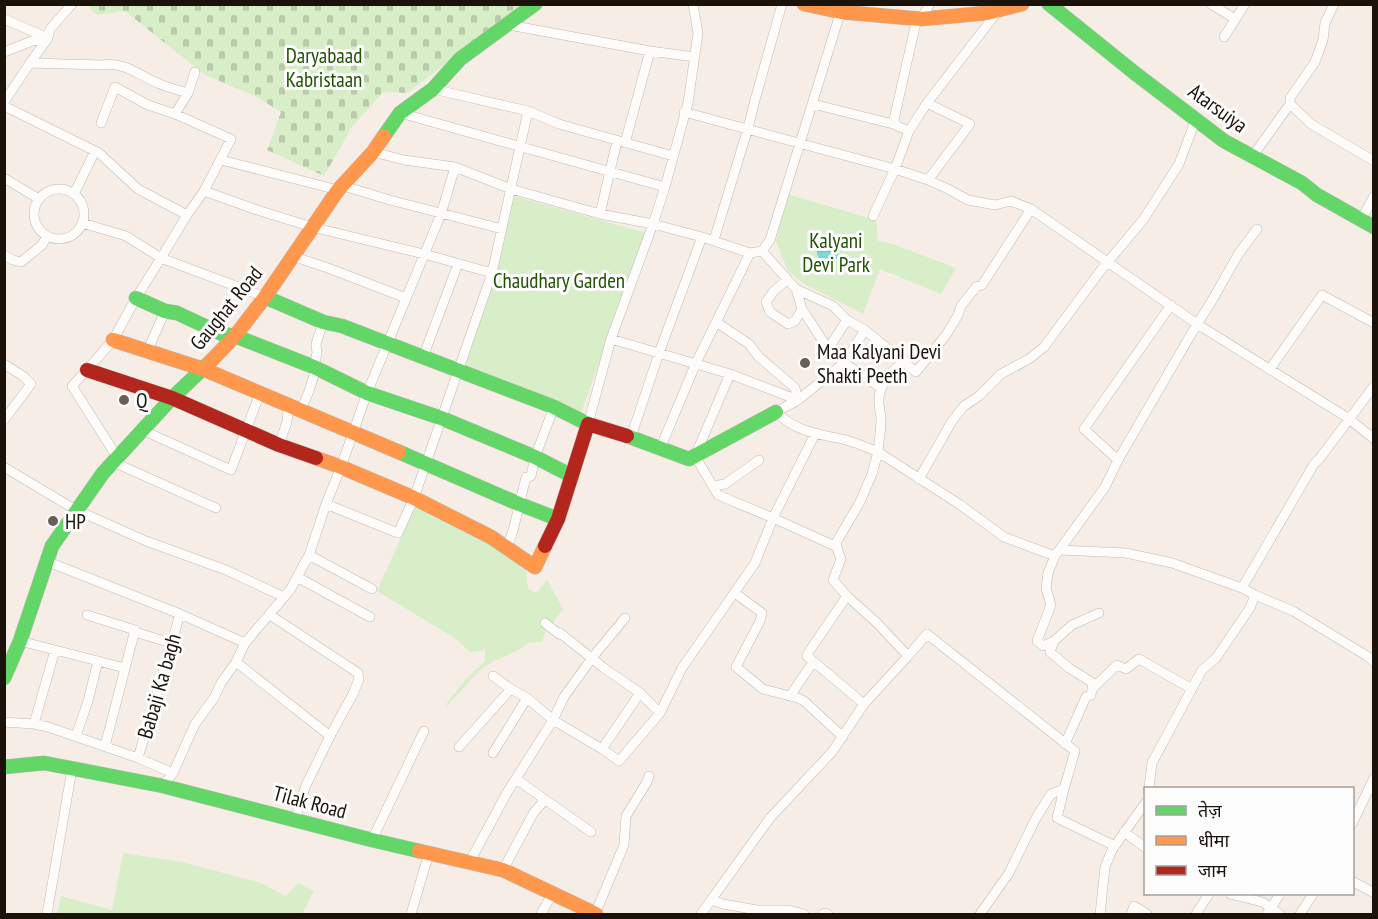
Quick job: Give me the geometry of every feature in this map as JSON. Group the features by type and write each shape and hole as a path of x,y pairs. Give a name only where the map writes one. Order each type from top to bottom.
{"street":[{"path":"72,4 50,29 48,38 4,104 99,153 138,189 187,215"},
{"name":"Gaughat Road","path":"4,678 20,641 52,546 102,473 172,398 235,336 265,297 340,188 373,152 400,113 433,89 460,59 535,4"},
{"path":"87,370 172,398 279,445 341,467 414,498 491,537 536,567 558,519 588,424 611,339 665,187 688,103 698,33 693,4"},
{"path":"714,240 782,4"},
{"path":"893,124 919,19 930,4"},
{"path":"813,5 919,19 987,13 1022,4"},
{"name":"Atarsuiya","path":"1049,4 1224,141 1302,183 1317,195 1374,227"},
{"path":"1211,4 1235,19"},
{"path":"1224,37 1245,4"},
{"path":"1252,157 1290,104 1290,98 1315,62 1323,40 1325,23 1334,4"},
{"path":"373,152 404,160 455,167 511,189 600,214 653,224 714,240 750,253 762,251 770,240 842,8"},
{"path":"873,216 895,169 909,131 927,103 998,11"},
{"path":"4,20 48,38"},
{"path":"509,25 695,57"},
{"path":"4,52 32,41 48,38"},
{"path":"600,214 610,172 650,51"},
{"path":"30,63 114,64 131,69 159,84 188,93"},
{"path":"175,114 188,93 195,72"},
{"path":"101,123 115,87 148,105 175,114 231,139 204,191 136,298 113,340 72,386 115,459 216,508"},
{"path":"433,89 528,111 559,124 673,156"},
{"path":"927,103 970,124 928,180"},
{"path":"813,104 893,124 909,131"},
{"path":"1290,104 1311,124 1374,161"},
{"path":"326,504 398,533 414,498 492,273 528,111"},
{"path":"684,112 895,169 928,180 968,200 995,205 1011,201 1031,209 1197,324 1348,418 1374,439"},
{"path":"400,113 665,187"},
{"path":"919,479 963,406 979,396 1001,374 1044,347 1075,304 1143,220 1179,164 1196,119"},
{"path":"74,194 95,152"},
{"path":"221,160 502,229"},
{"path":"163,786 173,773 195,724 214,698 245,643 290,590 309,555 367,393 441,214 455,167"},
{"path":"4,178 39,200"},
{"path":"51,190 67,190 74,194 80,200 84,215 78,231 64,239 47,236 36,224 34,216 39,200 51,190"},
{"path":"204,191 312,227 492,273"},
{"path":"1360,220 1374,196"},
{"path":"762,251 796,290 832,306 916,372 946,335 961,306 976,286 982,285 1031,209"},
{"path":"82,223 126,236 161,258 265,297 323,322 342,326 554,407 588,424 689,459 798,400 844,363 865,330"},
{"path":"1099,613 1072,625 1054,641 1043,646 1037,641 1051,605 1046,588 1048,573 1057,553 1105,487 1118,460 1197,324 1239,253 1257,229"},
{"path":"4,255 13,261 21,262 42,245 47,236"},
{"path":"631,437 702,237"},
{"path":"660,449 696,363 750,253"},
{"path":"292,256 406,298"},
{"path":"423,357 458,264"},
{"path":"787,280 774,291 766,302 770,312 788,324 795,321 802,309"},
{"path":"796,290 802,309 828,349 881,388"},
{"path":"1270,369 1323,295 1374,323"},
{"path":"136,298 165,312 177,313 222,334 235,336 314,367 367,393 441,418 535,457 572,476"},
{"path":"1118,460 1084,429 1170,305"},
{"path":"147,352 165,312"},
{"path":"828,349 847,320"},
{"path":"301,410 315,372 316,344 323,322"},
{"path":"716,322 749,344 758,356 795,388 798,400"},
{"path":"611,339 730,374 798,400"},
{"path":"113,340 203,369 558,519"},
{"path":"905,362 898,366 881,388 878,452 872,474 860,502 836,543 841,559 833,580 908,656"},
{"path":"4,364 31,384 9,408 4,420"},
{"path":"694,456 730,374"},
{"path":"1242,588 1314,464 1374,386"},
{"path":"142,430 231,470 260,393"},
{"path":"507,549 526,477 531,476 535,457 554,407"},
{"path":"279,445 287,422 288,411 301,410"},
{"path":"776,412 789,423 815,434 848,441 878,452 959,504 1004,537 1057,553 1126,553 1172,563 1242,588 1293,611 1374,662"},
{"path":"494,676 527,698 552,720 619,761 660,713 682,668 755,563 773,518 815,434"},
{"path":"694,456 718,495 837,547"},
{"path":"713,486 725,484 759,460"},
{"path":"4,467 76,510 146,541 226,570 284,597"},
{"path":"309,555 372,589"},
{"path":"46,561 180,614 245,643"},
{"path":"297,577 370,617"},
{"path":"735,593 762,613 736,667 763,689 804,701 843,737"},
{"path":"1149,787 1152,763 1202,670 1216,658 1250,608 1255,595"},
{"path":"847,596 807,656 864,704"},
{"name":"Babaji Ka bagh","path":"138,758 180,614"},
{"path":"87,615 171,643"},
{"path":"270,615 358,673 359,680 306,785 295,820"},
{"path":"469,863 564,697 625,618"},
{"path":"545,623 640,693 660,713"},
{"path":"105,746 135,632"},
{"path":"701,915 770,818 832,752 864,704 927,634 1075,751 1057,818 1115,846"},
{"path":"20,641 125,668"},
{"path":"1054,641 1050,652 1069,668 1093,683 1091,695 1086,697 1065,744"},
{"path":"34,724 55,650"},
{"path":"1092,688 1117,665 1126,669 1139,659 1192,689"},
{"path":"76,736 98,661"},
{"path":"236,662 330,736"},
{"path":"789,696 813,662"},
{"path":"459,747 511,689"},
{"path":"602,749 640,693"},
{"path":"493,753 527,698"},
{"path":"4,722 34,724 76,736 173,773"},
{"path":"372,840 424,731"},
{"name":"Tilak Road","path":"4,767 44,763 163,786 372,840 503,870 596,914"},
{"path":"47,915 72,769"},
{"path":"596,914 624,844 626,816 649,776"},
{"path":"1354,822 1374,778"},
{"path":"516,779 591,832"},
{"path":"980,915 1009,873 1036,818 1051,794 1064,789"},
{"path":"503,870 534,812 545,800"},
{"path":"1100,915 1105,867 1115,846 1144,805"},
{"path":"1124,832 1144,847"},
{"path":"411,915 429,853"},
{"path":"1354,882 1374,893"},
{"path":"541,915 552,894"},
{"path":"1196,914 1208,895"},
{"path":"1234,895 1262,902 1269,911 1280,915"},
{"path":"1269,911 1279,895"},
{"path":"1300,915 1312,895"},
{"path":"712,900 757,910 789,910 804,915"},
{"path":"1131,915 1134,906 1147,915"},
{"path":"823,915 825,913 828,915"}],"green space":[{"name":"Daryabaad Kabristaan","path":"90,4 525,5 407,93 383,92 352,127 324,176 267,150 281,112 255,96 205,75 125,11 97,15 89,8"},
{"name":"Kalyani Devi Park","path":"787,194 876,220 878,241 890,243 956,268 941,294 880,269 863,314 803,283 788,271 776,241"},
{"name":"Chaudhary Garden","path":"514,196 646,233 581,413 465,369"},
{"path":"416,504 465,528 526,568 528,589 537,593 547,579 563,609 545,633 542,642 529,643 481,669 446,707 466,679 485,661 485,650 470,652 456,639 377,591"},
{"path":"123,853 183,862 261,883 286,896 298,883 314,891 302,914 57,914 61,896 112,910"}],"water":[{"path":"828,241 836,244 839,252 836,260 828,263 820,260 817,252 820,244"}],"traffic: fast":[{"path":"384,136 400,113 433,89 460,59 535,4"},
{"path":"1049,4 1224,141 1302,183 1317,195 1374,227"},
{"path":"265,297 323,322 342,326 554,407 588,424"},
{"path":"136,298 165,311 177,313 222,334 235,336 314,367 367,393 441,418 535,457 572,476"},
{"path":"4,678 20,641 52,546 103,473 172,398 209,363"},
{"path":"627,436 689,459 776,412"},
{"path":"399,452 558,519"},
{"path":"4,767 44,763 163,786 419,851"}],"traffic: slow":[{"path":"804,4 841,12 921,19 987,13 1022,4"},
{"path":"209,363 235,336 265,297 338,190 373,152 384,136"},
{"path":"113,340 203,369 399,452"},
{"path":"316,458 414,498 491,537 535,567 545,546"},
{"path":"419,851 503,870 596,914"}],"traffic: jam":[{"path":"87,370 172,398 279,445 316,458"},
{"path":"545,546 558,519 588,424 627,436"}],"place":[{"name":"Maa Kalyani Devi Shakti Peeth","path":"805,363"},
{"name":"Q","path":"124,400"},
{"name":"HP","path":"53,521"}]}
